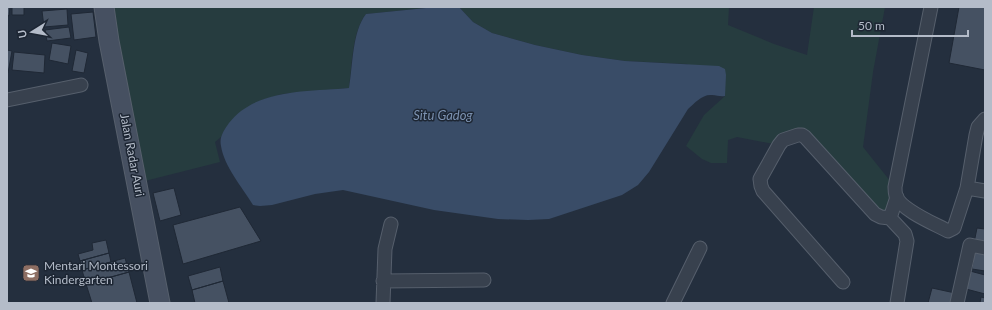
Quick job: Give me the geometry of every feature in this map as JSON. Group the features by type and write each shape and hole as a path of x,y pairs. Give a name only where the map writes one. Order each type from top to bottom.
{"main road":[{"name":"Jalan Radar Auri","path":"104,7 110,47 160,303"}],"street":[{"path":"890,218 896,197 896,179 931,7"},
{"path":"7,100 81,85"},
{"path":"896,197 909,209 948,231 954,228 967,188 978,127 985,119"},
{"path":"843,282 763,191 760,179 783,140 802,135 875,214 881,217 890,218 905,234 907,241 897,303"},
{"path":"967,188 985,191"},
{"path":"383,303 385,249 391,224"},
{"path":"957,303 970,245 985,248"},
{"path":"673,303 700,248"},
{"path":"383,281 484,280"}],"green space":[{"path":"104,7 436,7 366,14 361,21 355,39 349,88 282,94 262,100 225,129 221,137 215,142 220,162 137,183"},
{"path":"459,7 729,7 728,25 774,44 807,55 814,7 885,7 873,72 863,147 895,187 890,218 881,217 805,137 779,145 737,137 728,140 727,163 711,163 702,159 686,146 704,115 725,96 687,64 625,61 582,55 535,45 492,33 473,22"}],"water":[{"name":"Situ Gadog","path":"436,7 459,7 473,22 492,33 535,45 582,55 625,61 719,66 725,69 725,96 705,96 699,99 688,109 649,172 638,185 622,195 549,219 498,219 434,210 343,190 315,194 272,205 253,205 234,176 223,154 221,137 229,123 240,112 254,103 268,98 284,94 349,88 358,30 361,21 366,14"}],"building":[{"path":"7,7 10,7 9,16 7,15"},
{"path":"12,7 24,7 24,15 12,15"},
{"path":"959,7 985,7 985,70 949,63"},
{"path":"67,9 68,25 44,27 42,11"},
{"path":"93,12 96,37 74,40 71,14"},
{"path":"69,27 71,38 47,41 45,30"},
{"path":"52,43 71,46 68,64 49,60"},
{"path":"7,50 12,51 8,73 7,73"},
{"path":"76,50 88,53 84,73 72,71"},
{"path":"14,52 45,55 44,73 12,70"},
{"path":"174,188 181,215 160,221 153,193"},
{"path":"240,207 261,241 183,264 173,225"},
{"path":"977,228 985,229 985,246 974,243"},
{"path":"106,240 109,253 80,261 78,254 93,250 92,243"},
{"path":"975,248 985,250 985,271 972,269"},
{"path":"109,253 111,262 82,270 80,261"},
{"path":"125,258 129,272 86,284 82,270"},
{"path":"220,267 223,281 192,290 188,276"},
{"path":"970,271 985,275 985,294 966,289"},
{"path":"129,272 137,303 92,303 86,284"},
{"path":"223,281 229,303 195,303 192,290"},
{"path":"932,288 955,293 952,303 928,303"},
{"path":"981,297 985,298 985,303 980,303"}],"place":[{"name":"Mentari Montessori Kindergarten","path":"31,273"}]}
